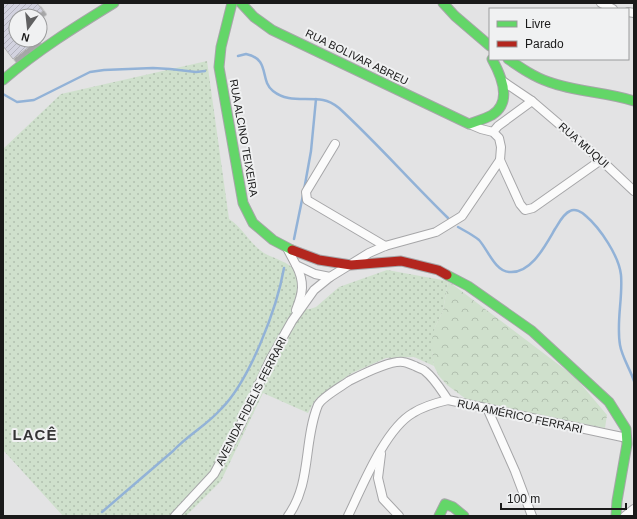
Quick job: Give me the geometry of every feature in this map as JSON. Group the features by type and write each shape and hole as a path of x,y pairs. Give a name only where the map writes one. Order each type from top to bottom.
{"main road":[{"path":"3,80 25,61 54,40 114,3"},
{"name":"RUA ALCINO TEIXEIRA","path":"232,3 219,56 219,67 241,192 253,223 274,240 287,248 319,260 351,265 401,261 438,270 468,286 532,331 609,402 626,429 626,452 617,501 616,516"},
{"name":"RUA BOLIVAR ABREU","path":"241,3 254,17 272,30 469,124"},
{"path":"443,3 489,55"},
{"path":"455,16 489,45"},
{"path":"469,124 496,112 501,105 504,82 493,60"},
{"path":"510,60 531,74 550,83 634,101"},
{"path":"439,516 445,504 450,504 455,507 464,516"}],"street":[{"path":"601,3 612,8"},
{"name":"RUA MUQUI","path":"504,82 532,101 601,160 634,191"},
{"path":"469,124 481,130 496,129 532,101"},
{"path":"496,112 496,129 501,147 500,160 520,204 525,210 533,208 601,160"},
{"path":"335,144 306,192 307,200 386,246"},
{"name":"AVENIDA FIDELIS FERRARI","path":"292,320 314,290 330,277 369,253 386,246 436,232 462,216 500,160"},
{"name":"AVENIDA FIDELIS FERRARI","path":"175,516 214,474 241,424 270,360 299,304 302,289 301,275 287,248"},
{"path":"296,265 314,274 330,277"},
{"name":"RUA AMÉRICO FERRARI","path":"288,516 299,498 303,484 310,436 319,403 340,387 366,372 386,365 403,362 424,370 436,382 448,400 627,438"},
{"path":"348,516 394,430 412,414 427,406 448,400"},
{"path":"487,408 515,471 532,516"},
{"path":"382,450 378,478 384,499 399,516"},
{"path":"625,516 634,509"}],"green space":[{"path":"207,61 229,219 264,253 292,267 296,274 303,309 316,307 339,287 387,270 448,281 443,311 435,327 432,350 434,366 414,357 386,358 352,373 327,390 315,400 308,413 263,393 221,481 186,516 63,516 3,450 3,149 61,94"},
{"path":"448,281 575,377 607,415 605,428 470,402 447,385 439,376 434,366 431,343 435,327 443,311"}],"building":[{"path":"3,3 37,3 41,8 8,8 8,48 27,48 13,59 3,46"}],"waterway":[{"path":"238,56 246,54 259,60 264,70 266,81 273,91 279,95 297,99 323,100 337,107 353,121 448,218"},
{"path":"3,94 17,102 34,100 90,72 104,70 153,68 196,72 205,71"},
{"path":"304,190 311,151 316,99"},
{"path":"294,239 303,195"},
{"path":"458,227 479,240 496,264 504,271 509,272 524,269 531,264 542,251 565,214 574,210 578,211 591,221 603,235 617,259 621,275 619,328 620,345 622,354 634,381"},
{"path":"102,512 210,420 232,396 252,362 261,343 269,323 284,268"}],"traffic: fast":[{"path":"3,80 43,49 114,3"},
{"path":"232,3 221,47 219,67 243,203 253,223 273,240 292,250"},
{"path":"241,3 254,17 272,30 469,124 492,115 498,110 502,103 504,96 503,88 499,73 492,60"},
{"path":"443,3 455,16 489,45"},
{"path":"510,60 533,75 549,82 570,88 634,101"},
{"path":"447,275 468,286 532,331 609,402 626,429 627,444 617,501 616,516"},
{"path":"439,516 445,504 453,507 464,516"}],"traffic: jam":[{"path":"292,250 319,260 351,265 401,261 438,270 447,275"}],"district":[{"name":"LACÊ","path":"35,435"}]}
